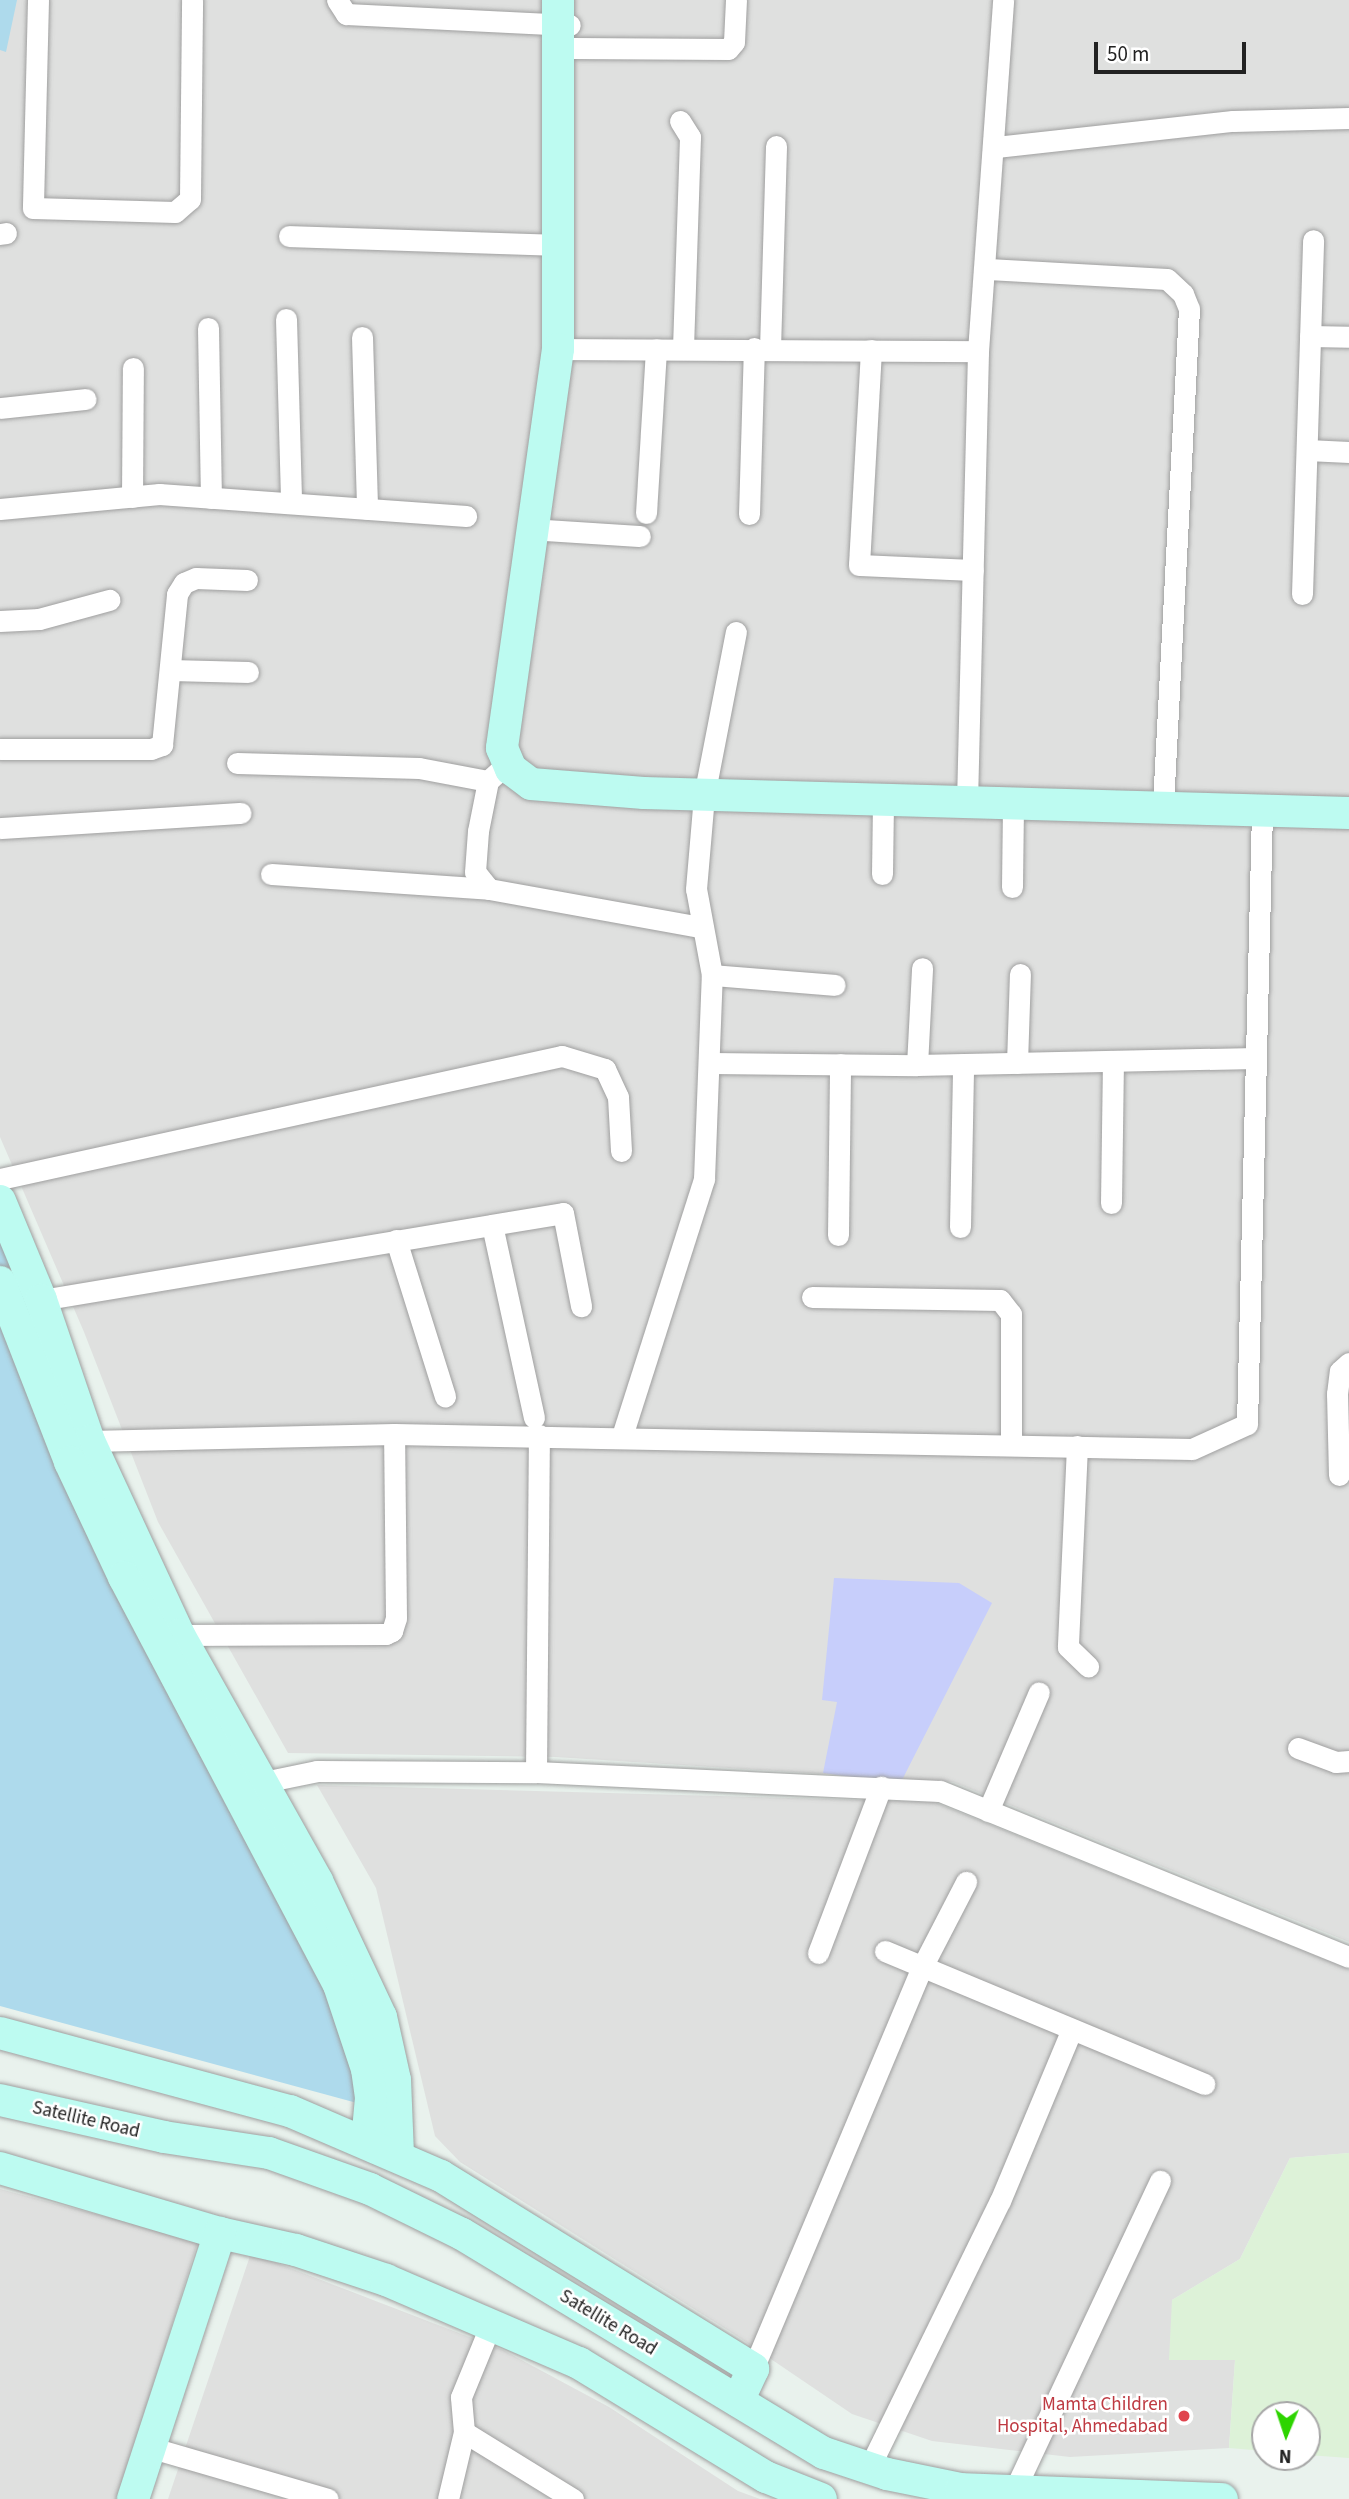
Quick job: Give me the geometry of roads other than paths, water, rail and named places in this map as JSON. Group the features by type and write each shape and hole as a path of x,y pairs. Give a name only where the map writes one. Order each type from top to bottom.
{"street":[{"path":"38,0 33,208 146,212 175,212 190,199 192,0"},
{"path":"337,0 346,14 430,9 567,19 728,49 734,42 736,0"},
{"path":"967,795 978,351 988,269 1003,0"},
{"path":"489,889 475,872 498,772 564,349 557,244 567,19"},
{"path":"567,19 564,349 544,530 518,720 520,745 534,763 550,772 706,788 883,800 967,795 1013,803 1349,798"},
{"path":"996,147 1233,121 1349,118"},
{"path":"680,121 690,137 684,349"},
{"path":"749,514 776,146"},
{"path":"289,236 557,244"},
{"path":"1302,594 1313,240"},
{"path":"988,269 1167,279 1183,293 1189,309 1164,800"},
{"path":"286,319 291,503"},
{"path":"208,328 211,498"},
{"path":"1310,336 1349,337"},
{"path":"362,337 367,509"},
{"path":"564,349 978,351"},
{"path":"646,513 656,349"},
{"path":"871,350 859,565 973,570"},
{"path":"132,496 133,368"},
{"path":"0,408 86,399"},
{"path":"1307,450 1349,452"},
{"path":"0,509 132,496 211,498 466,516"},
{"path":"544,530 640,536"},
{"path":"0,749 151,749 162,745 177,594 184,583 196,578 247,580"},
{"path":"0,621 38,619 109,600"},
{"path":"622,1436 704,1179 712,975 696,890 706,788 736,632"},
{"path":"171,670 248,672"},
{"path":"237,763 498,772 531,784 1164,800 1262,810 1349,813"},
{"path":"882,874 883,800"},
{"path":"1012,887 1013,803"},
{"path":"89,1441 394,1434 537,1426 622,1436 1192,1449 1247,1424 1262,810"},
{"path":"0,828 241,813"},
{"path":"271,874 489,889 701,927"},
{"path":"917,1065 922,968"},
{"path":"1017,1063 1020,974"},
{"path":"712,975 835,985"},
{"path":"0,1179 562,1056 605,1069 618,1097 621,1151"},
{"path":"710,1063 917,1065 1256,1058"},
{"path":"1111,1203 1113,1061"},
{"path":"838,1234 840,1064"},
{"path":"960,1227 963,1064"},
{"path":"0,1201 41,1300 89,1441 251,1784 339,1985 359,2037 371,2098 367,2142"},
{"path":"41,1300 563,1213 581,1306"},
{"path":"492,1225 537,1426 536,1772"},
{"path":"396,1240 445,1396"},
{"path":"0,1282 70,1462 119,1566 251,1784 317,1881 381,2017 395,2080 398,2155"},
{"path":"812,1297 1000,1300 1011,1314 1010,1444"},
{"path":"1339,1475 1337,1394 1340,1371 1349,1363"},
{"path":"179,1635 386,1634 392,1631 396,1618 394,1434"},
{"path":"1077,1446 1068,1647 1088,1666"},
{"path":"988,1811 1039,1692"},
{"path":"1298,1748 1336,1762 1349,1761"},
{"path":"251,1784 317,1771 536,1772 940,1791 1349,1957"},
{"path":"818,1953 881,1787"},
{"path":"738,2401 922,1967 966,1882"},
{"path":"885,1951 1204,2084"},
{"path":"869,2468 1000,2201 1072,2029"},
{"path":"0,2033 279,2108 398,2155 484,2201 753,2369"},
{"name":"Satellite Road","path":"0,2099 71,2118 266,2153 370,2189 462,2234 824,2453 869,2468 961,2489 1222,2499"},
{"path":"266,2153 279,2108"},
{"path":"0,2168 220,2233 296,2250 386,2280 579,2363 766,2477 821,2499"},
{"path":"1014,2491 1160,2181"},
{"path":"133,2499 220,2233"},
{"path":"448,2499 464,2432 461,2397 491,2324"},
{"path":"464,2432 573,2499"},
{"path":"149,2447 328,2499"}],"place":[{"name":"Mamta Children Hospital, Ahmedabad","path":"1184,2416"}]}
